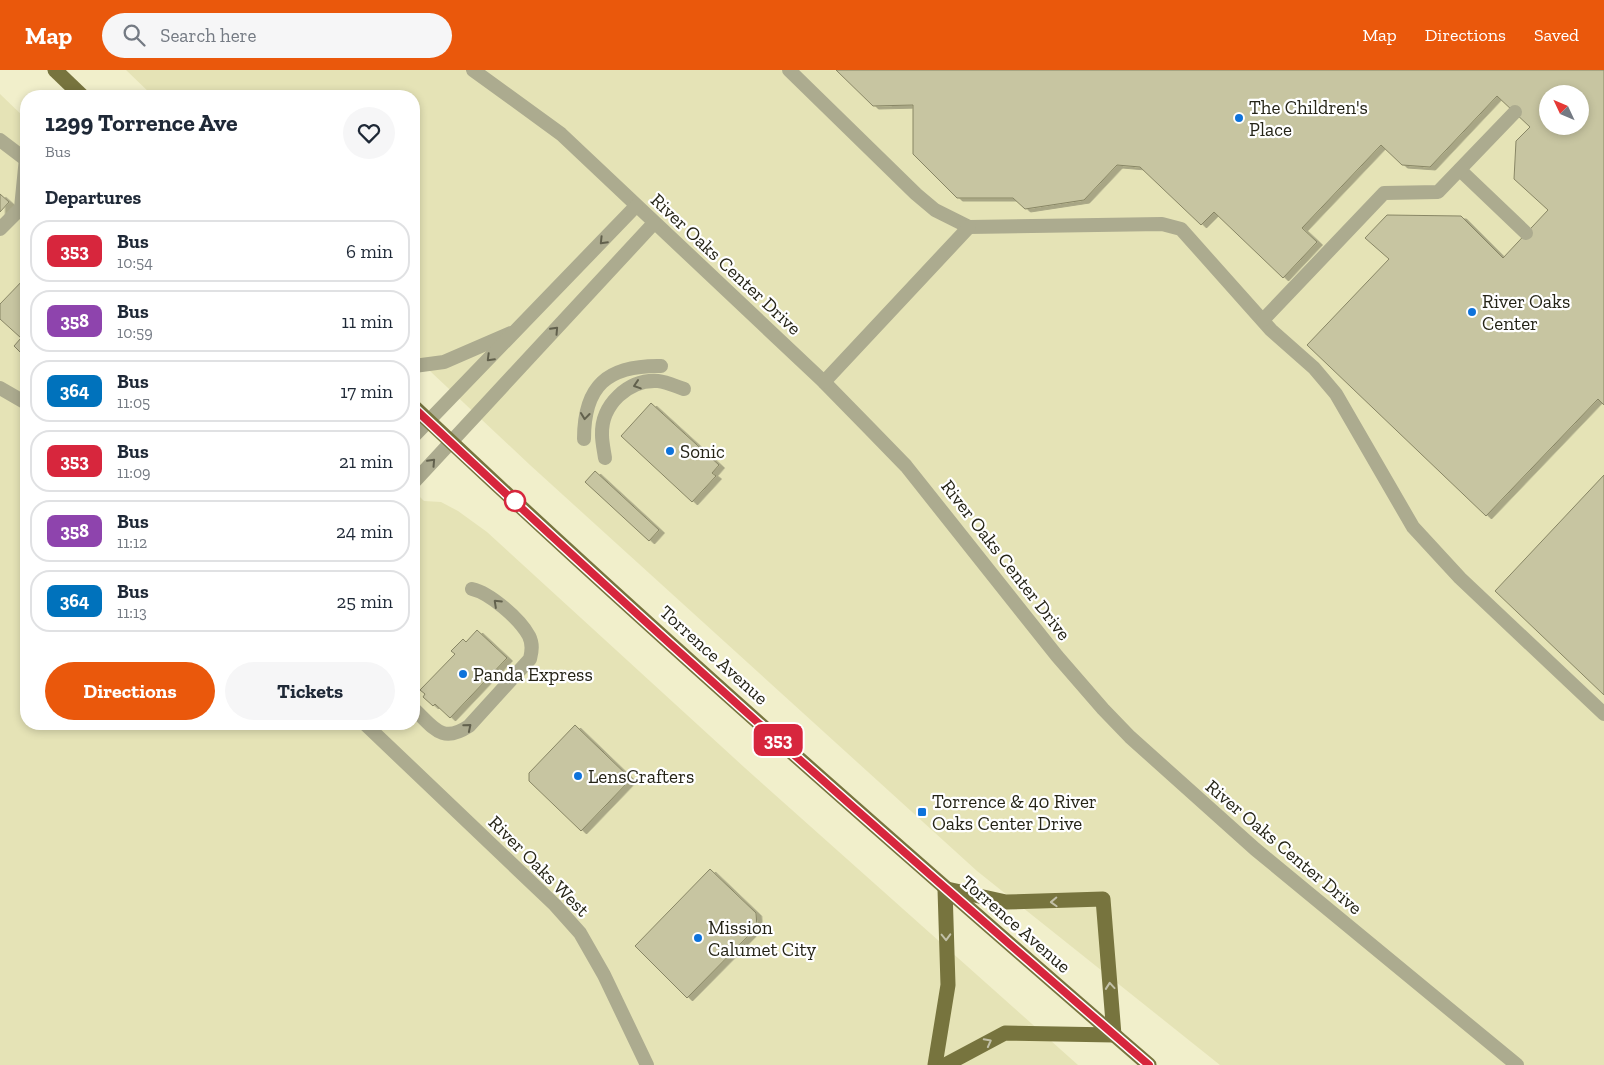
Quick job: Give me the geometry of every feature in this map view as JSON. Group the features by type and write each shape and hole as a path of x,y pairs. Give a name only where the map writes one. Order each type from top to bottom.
{"main road":[{"path":"54,70 76,90"},
{"name":"Torrence Avenue","path":"420,414 945,889 1149,1065"},
{"path":"934,1065 948,985 945,889 1006,902 1103,899 1114,1035 1005,1033 945,1065"}],"lane":[{"name":"River Oaks Center Drive","path":"473,70 561,134 824,382 906,466 1057,656 1130,737 1255,849 1517,1065"},
{"path":"789,70 916,194 936,210 969,227 1162,224 1181,230 1263,320 1314,368 1336,394 1413,526 1460,578 1604,714"},
{"path":"1263,320 1384,194 1438,192 1515,112"},
{"path":"0,140 20,155"},
{"path":"1460,170 1526,233"},
{"path":"420,430 636,206"},
{"path":"0,229 20,209"},
{"path":"420,476 654,223"},
{"path":"824,382 969,227"},
{"path":"420,365 444,362 519,329"},
{"path":"584,439 586,407 591,394 599,386 612,376 630,368 660,366"},
{"path":"605,458 602,434 603,423 606,412 621,392 632,385 656,381 684,389"},
{"path":"0,388 20,400"},
{"path":"420,715 437,731 448,736 459,733 469,726 530,659 533,647 530,636 491,597 482,591 472,589"},
{"name":"River Oaks West","path":"370,730 555,905 580,932 631,1030 646,1065"}],"shaded area":[{"name":"River Oaks Center","path":"126,70 1604,70 1604,1065 1220,1065 977,871 530,465 420,362 420,90 147,90"},
{"path":"0,94 20,113 20,730 420,730 420,497 424,501 441,502 458,511 487,532 745,768 1078,1065 0,1065"}],"building":[{"name":"River Oaks Center","path":"836,70 1604,70 1604,405 1598,399 1486,516 1307,345 1389,259 1365,238 1387,215 1461,216 1503,258 1548,210 1514,179 1516,141 1530,127 1497,96 1430,167 1402,165 1381,145 1302,228 1317,242 1283,278 1214,212 1201,225 1140,167 1117,165 1084,200 1025,209 1013,198 957,198 913,154 913,105 873,106"},
{"path":"0,194 9,202 0,212"},
{"path":"20,283 20,337 0,319 0,304"},
{"path":"20,339 20,352 14,346"},
{"name":"Sonic","path":"651,403 719,465 712,473 716,476 692,502 621,436"},
{"path":"595,471 659,530 649,541 585,482"},
{"path":"1604,475 1604,695 1495,591"},
{"name":"Panda Express","path":"477,630 507,658 450,718 435,704 433,706 423,697 425,694 420,690 455,654 451,651 463,639 466,642"},
{"name":"LensCrafters","path":"575,725 631,779 581,831 529,781 529,773"},
{"path":"710,869 756,913 757,927 687,998 635,946"}],"bus line":[{"name":"353","path":"420,414 652,627 945,889 1149,1065"}],"place":[{"name":"The Children's Place","path":"1239,118"},
{"name":"River Oaks Center","path":"1472,312"},
{"name":"Sonic","path":"670,451"},
{"name":"Panda Express","path":"463,674"},
{"name":"LensCrafters","path":"578,776"},
{"name":"Torrence & 40 River Oaks Center Drive","path":"922,812"},
{"name":"Mission Calumet City","path":"698,938"}]}
